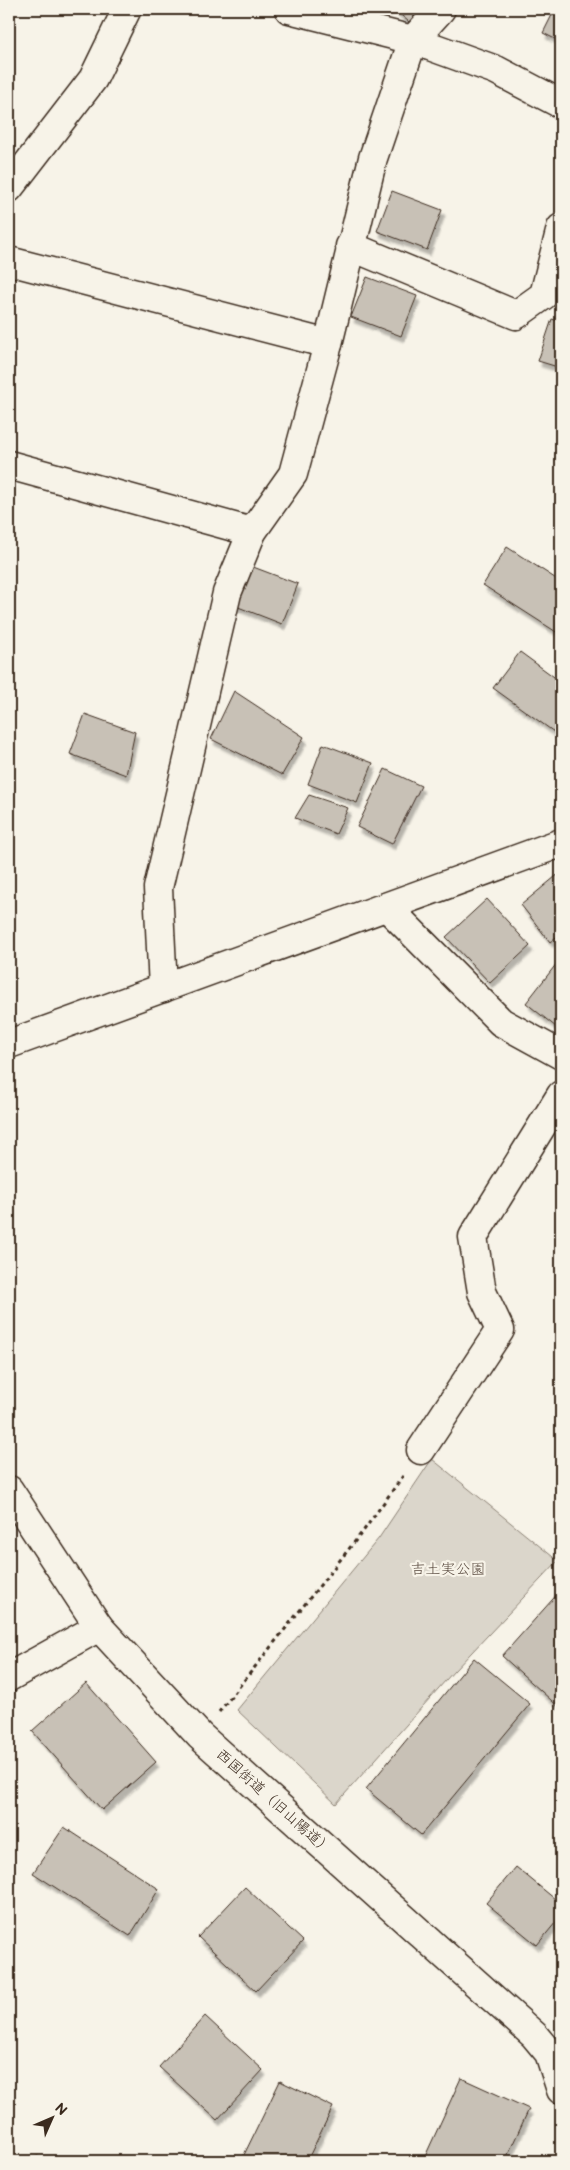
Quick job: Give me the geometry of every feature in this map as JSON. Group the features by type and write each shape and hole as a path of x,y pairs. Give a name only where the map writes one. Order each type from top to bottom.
{"street":[{"path":"9,188 93,79 127,9"},
{"path":"289,9 413,40 496,70 561,104"},
{"path":"163,988 158,888 227,593 252,532 293,474 328,344 350,246 373,158 413,40 441,9"},
{"path":"350,246 516,315 544,295 561,228"},
{"path":"9,261 328,344"},
{"path":"9,465 252,532"},
{"path":"9,1044 561,843"},
{"path":"386,907 501,1022 561,1055"},
{"path":"421,1450 500,1330 482,1292 473,1237 561,1096"},
{"name":"西国街道（旧山陽道）","path":"9,1490 99,1627 200,1736 534,2035 555,2050 561,2090"},
{"path":"9,1676 99,1627"}],"path":[{"path":"200,1736 364,1530 421,1450"}],"green space":[{"name":"吉土実公園","path":"432,1459 558,1561 454,1671 336,1804 237,1710 379,1538"}],"building":[{"path":"394,9 420,9 409,22"},
{"path":"555,9 561,9 561,42 543,33"},
{"path":"392,191 442,210 427,250 377,231"},
{"path":"367,277 417,296 401,336 351,317"},
{"path":"552,319 561,322 561,368 538,361"},
{"path":"507,547 561,582 561,635 483,585"},
{"path":"248,565 298,584 282,624 233,605"},
{"path":"520,652 561,682 561,737 493,688"},
{"path":"234,691 304,737 282,775 211,739"},
{"path":"85,714 135,732 126,775 70,754"},
{"path":"323,744 373,763 357,803 308,784"},
{"path":"385,769 421,786 392,844 357,827"},
{"path":"309,795 348,808 336,834 295,818"},
{"path":"561,872 561,933 550,942 521,905"},
{"path":"487,899 530,946 490,983 446,937"},
{"path":"561,958 561,1031 526,1003"},
{"path":"561,1590 561,1709 502,1656"},
{"path":"474,1658 530,1704 421,1835 366,1789"},
{"path":"86,1683 156,1762 102,1810 32,1731"},
{"path":"64,1827 159,1889 130,1936 33,1873"},
{"path":"516,1867 561,1904 561,1916 537,1945 486,1903"},
{"path":"245,1887 303,1941 256,1991 198,1937"},
{"path":"205,2016 263,2070 217,2120 159,2067"},
{"path":"461,2078 529,2109 505,2161 423,2161"},
{"path":"280,2081 333,2107 307,2161 241,2161"},
{"path":"38,2156 42,2161 26,2161"}]}
